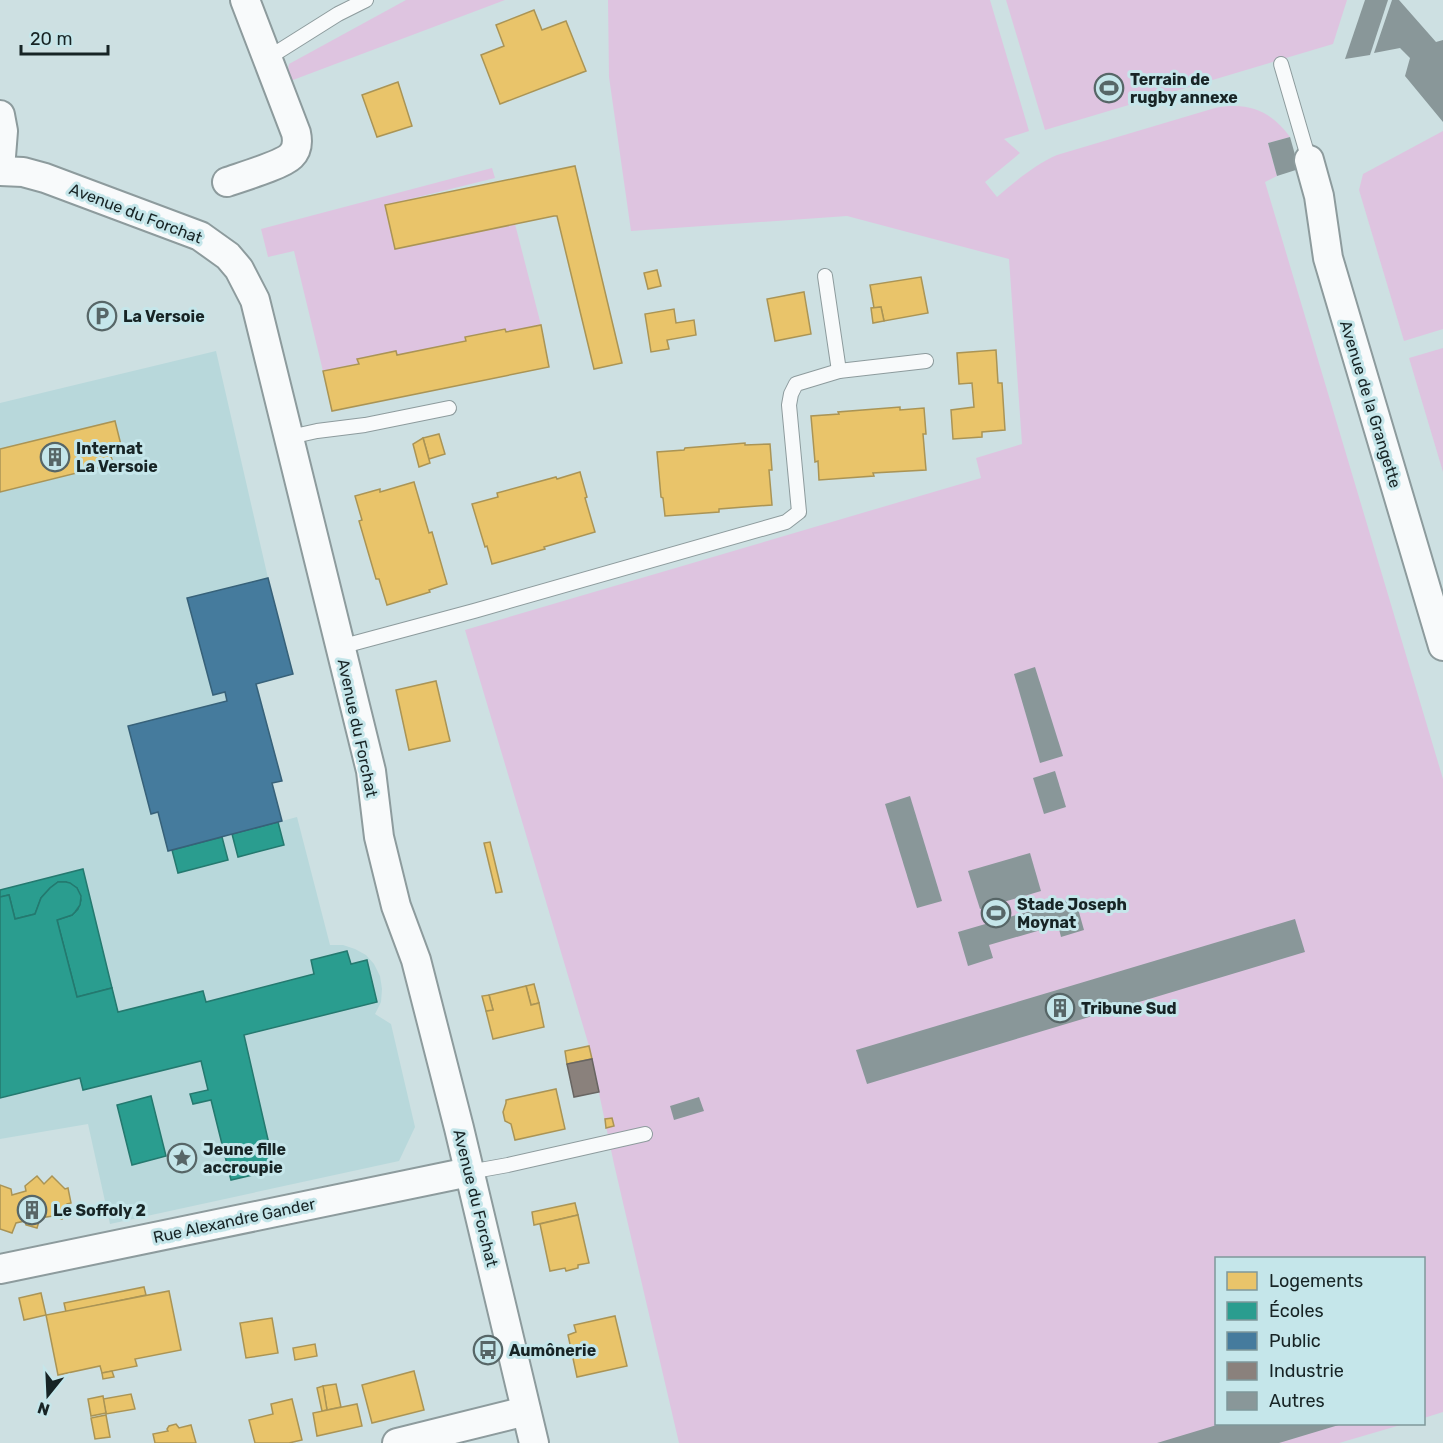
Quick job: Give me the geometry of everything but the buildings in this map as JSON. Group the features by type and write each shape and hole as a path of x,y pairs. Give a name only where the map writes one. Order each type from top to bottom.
{"street":[{"path":"227,182 284,161 295,150 297,144 296,134 245,0"},
{"path":"0,115 3,136 0,170"},
{"name":"Avenue de la Grangette","path":"1309,160 1319,196 1328,258 1443,646"},
{"name":"Avenue du Forchat","path":"0,170 23,172 45,178 200,236 228,256 239,269 255,300 370,771 379,837 396,906 416,960 534,1443"},
{"name":"Rue Alexandre Gander","path":"0,1269 469,1172"},
{"path":"397,1443 526,1412"}],"lane":[{"path":"268,58 338,14 366,0"},
{"path":"1281,64 1309,160"},
{"path":"825,276 839,371"},
{"path":"340,647 786,522 799,512 789,405 796,384 839,371 926,361"},
{"path":"290,437 449,408"},
{"path":"469,1172 645,1134"}],"shaded area":[{"path":"406,0 505,0 285,83 289,64"},
{"name":"Stade Joseph Moynat","path":"608,0 990,0 1029,131 1004,139 1020,153 985,182 997,197 1033,168 1057,155 1215,108 1238,106 1257,110 1274,120 1290,137 1268,143 1277,176 1265,182 1443,779 1443,1412 1425,1418 1425,1257 1215,1257 1215,1425 1401,1425 1339,1443 679,1443 589,1046 465,630 981,478 976,458 1022,444 1009,259 847,216 631,231 609,77"},
{"name":"Terrain de rugby annexe","path":"1006,0 1347,0 1333,44 1045,130"},
{"path":"1443,131 1443,329 1404,341 1359,190 1363,174"},
{"path":"492,168 495,178 386,205 395,248 515,224 541,325 323,371 294,251 268,257 261,229"},
{"path":"1443,348 1443,472 1409,358"},
{"path":"216,351 268,578 293,674 257,684 282,781 272,784 282,821 297,817 330,945 343,945 366,955 380,976 381,1002 375,1014 391,1024 415,1127 399,1161 110,1224 88,1124 0,1139 0,403"}],"place":[{"name":"Terrain de rugby annexe","path":"1109,88"},
{"name":"La Versoie","path":"102,316"},
{"name":"Internat La Versoie","path":"55,457"},
{"name":"Stade Joseph Moynat","path":"996,913"},
{"name":"Tribune Sud","path":"1060,1008"},
{"name":"Jeune fille accroupie","path":"182,1158"},
{"name":"Le Soffoly 2","path":"32,1210"},
{"name":"Aumônerie","path":"488,1350"}]}
